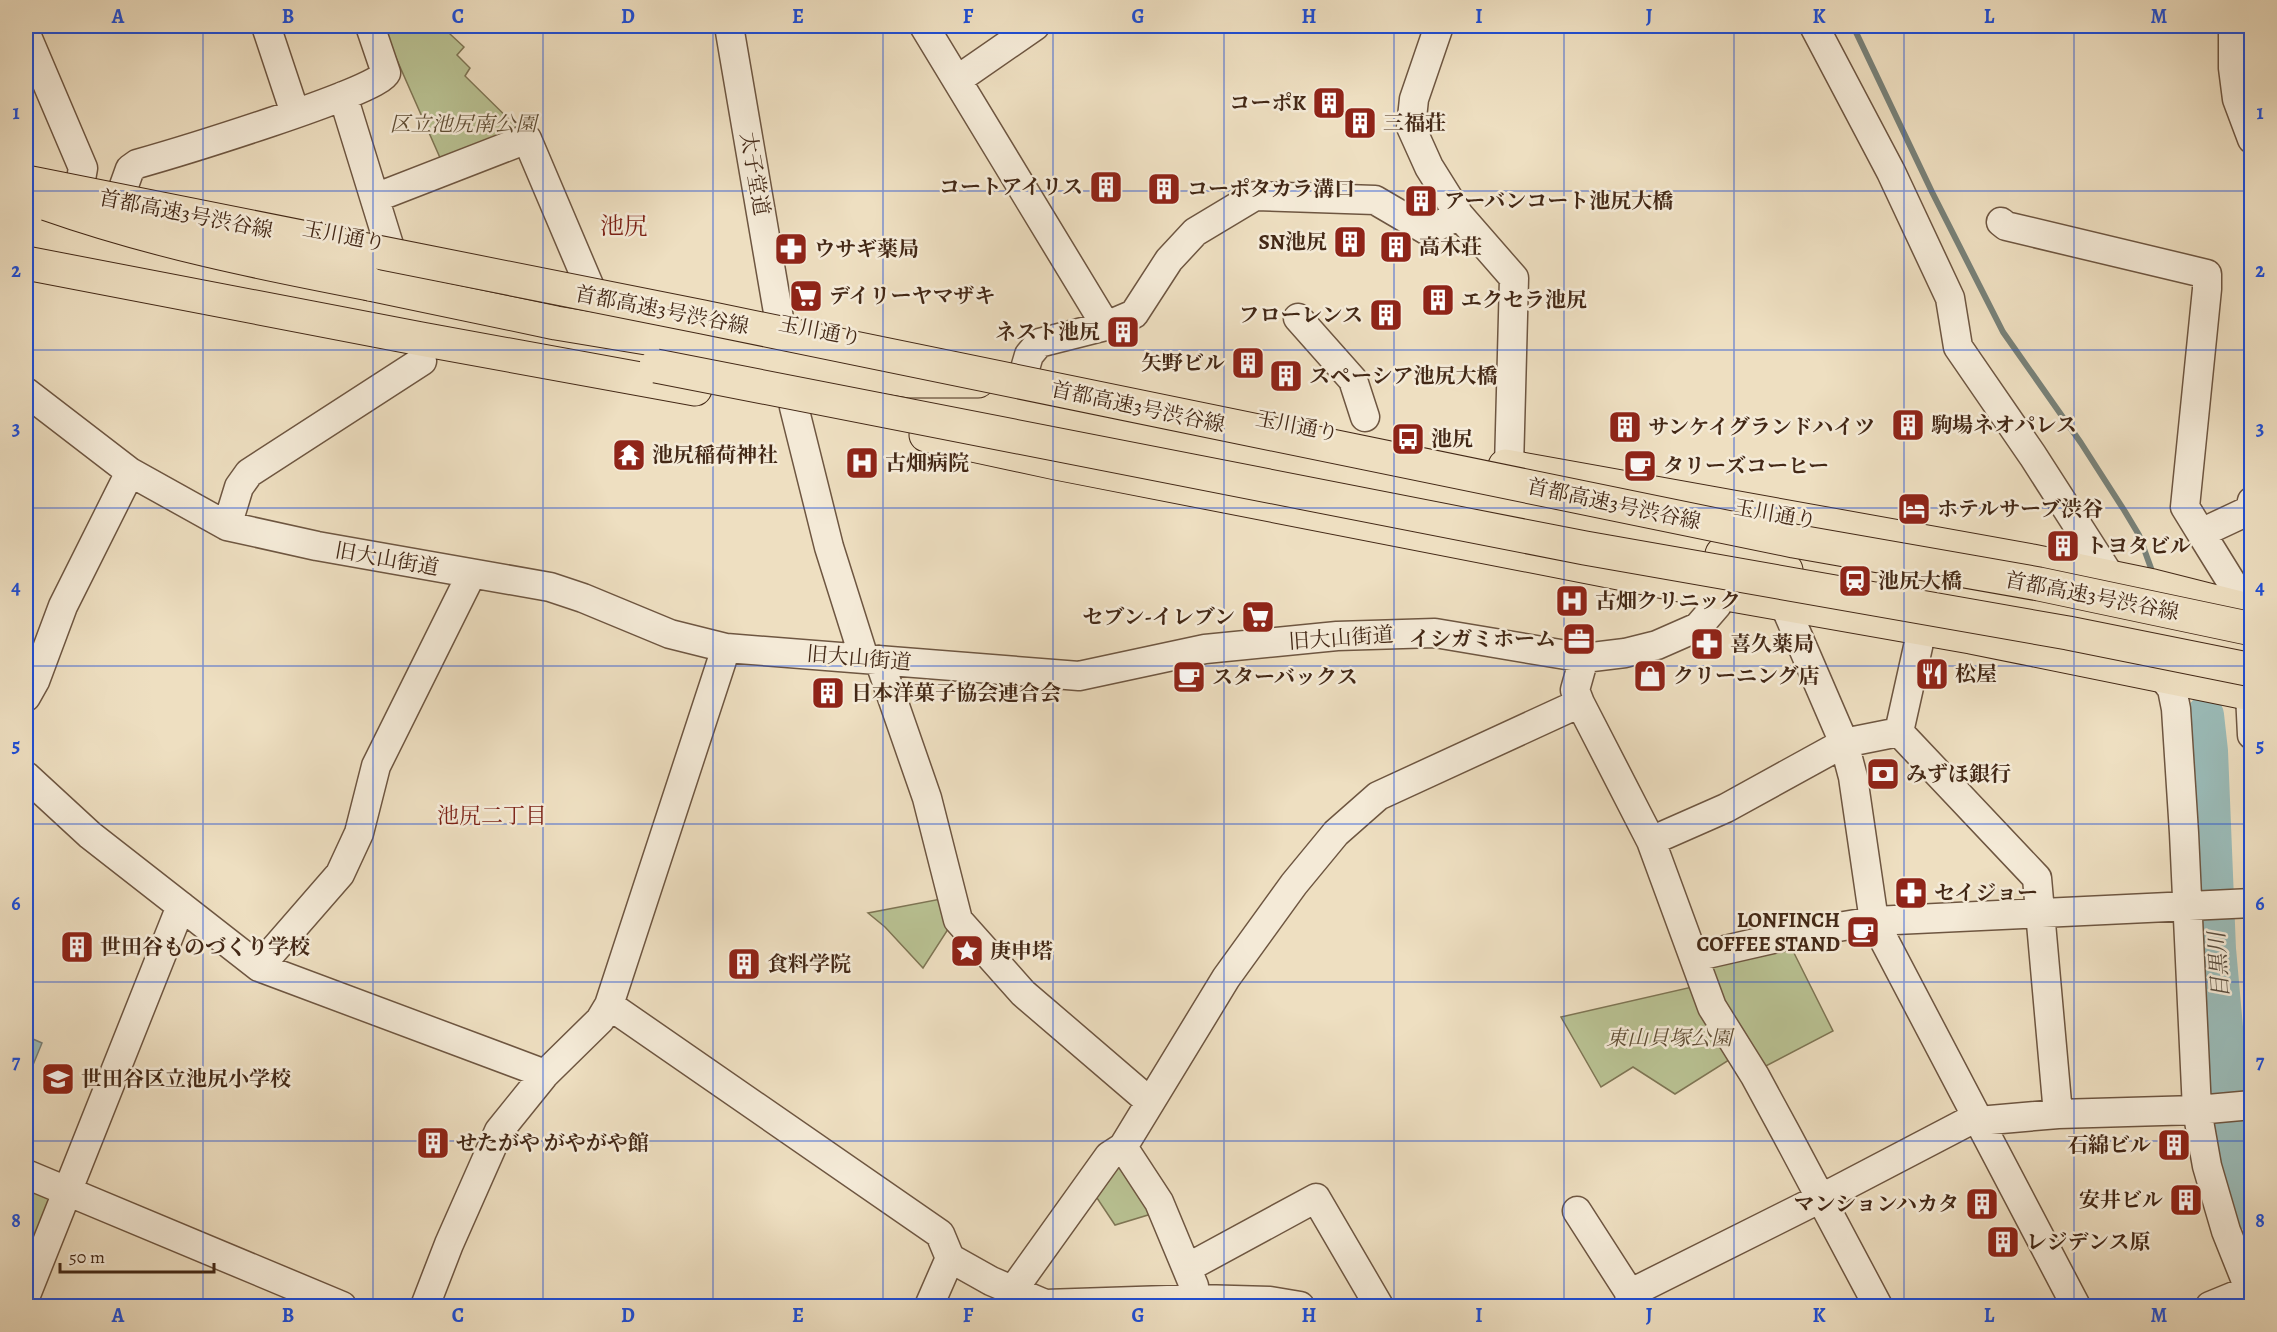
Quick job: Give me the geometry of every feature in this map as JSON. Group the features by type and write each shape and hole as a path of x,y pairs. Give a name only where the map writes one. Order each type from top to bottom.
{"highway":[{"name":"玉川通り","path":"26,175 1509,467 2110,576 2245,615"},
{"name":"首都高速3号渋谷線","path":"26,183 692,315 1794,541 2039,584 2245,615"},
{"path":"26,196 95,220 191,248 556,323 910,381 1068,381"},
{"name":"首都高速3号渋谷線","path":"26,243 1585,548 1928,619 2068,633 2249,686"},
{"path":"26,262 410,337 794,407 1056,463 1721,593 1784,604 1928,619 1971,637"},
{"path":"656,366 961,407 1722,554 1813,577 1971,637 2173,678 2249,686"},
{"path":"1794,541 1889,568 2138,624 2169,635 2209,654 2249,686"}],"street":[{"path":"266,26 295,113"},
{"path":"122,194 130,169 137,164 212,143 344,96 385,76 385,68 370,26"},
{"path":"924,26 1106,326"},
{"path":"957,80 1035,26"},
{"path":"1439,26 1414,99 1412,127 1429,167 1459,215 1514,279 1509,467"},
{"path":"1815,26 1891,172 1950,298 1958,347 2033,456 2110,576"},
{"path":"2233,26 2233,68 2237,99 2252,139"},
{"name":"太子堂道","path":"732,27 780,324"},
{"path":"26,34 83,168 80,185"},
{"path":"344,96 389,245"},
{"path":"375,198 527,139 589,285"},
{"path":"1024,372 1029,355 1039,343 1106,326 1134,314 1169,260 1195,232 1255,196 1375,200 1428,231 1459,215"},
{"path":"2001,222 2006,226 2207,274 2185,507 2235,588 2245,615"},
{"path":"1298,318 1353,380 1365,417"},
{"path":"227,526 239,488 249,473 422,361"},
{"name":"旧大山街道","path":"26,392 130,472 227,526 317,546 550,587 670,634 726,648 1079,676 1205,649 1337,636 1436,633 1584,658 1625,653 1657,645 1698,627 1717,605 1721,593"},
{"path":"794,407 829,547 927,798 958,920 1023,993 1150,1102"},
{"path":"26,697 63,606 130,472"},
{"path":"2201,533 2250,510 2252,501"},
{"path":"259,967 340,874 359,833 376,766 467,584 468,573"},
{"path":"1784,604 1844,743 1852,777 1874,921 2076,1306"},
{"path":"1899,732 1928,619"},
{"path":"425,1306 453,1234 499,1131 544,1074 600,1020 609,1005 726,648"},
{"path":"1584,658 1575,690 1650,841 1712,1008 1755,1076 1878,1306"},
{"path":"2173,678 2172,689 2194,906 2207,1166 2226,1231 2250,1293 2210,1306"},
{"path":"2249,686 2252,735"},
{"path":"1013,1290 1109,1156 1123,1147 1226,978 1294,884 1336,833 1378,796 1580,703"},
{"path":"1650,841 1726,808 1844,743 1899,732"},
{"path":"1899,732 2037,878 2058,1114"},
{"path":"26,776 90,835 259,967 544,1074"},
{"path":"1694,957 1790,935 1874,921 2251,903"},
{"path":"26,1295 181,906"},
{"path":"609,1005 940,1234 950,1258 991,1281 1045,1304 1198,1299 1270,1301 1300,1306"},
{"path":"1577,1211 1634,1300 1966,1122 2058,1114 2203,1110 2252,1105"},
{"path":"1123,1147 1159,1202 1198,1299"},
{"path":"26,1174 342,1306"},
{"path":"1187,1268 1316,1198 1379,1306"},
{"path":"929,1306 950,1258"}],"green space":[{"name":"区立池尻南公園","path":"382,26 455,27 450,34 464,47 457,55 470,68 465,76 526,136 445,169"},
{"path":"946,898 954,920 923,968 885,927 868,913"},
{"path":"1788,941 1833,1031 1762,1068 1712,983 1712,956"},
{"name":"東山貝塚公園","path":"1692,987 1729,1060 1675,1094 1633,1067 1601,1087 1561,1017"},
{"path":"1122,1156 1156,1207 1148,1215 1115,1225 1095,1195"},
{"path":"26,1189 50,1199 26,1256"}],"water":[{"path":"26,1036 42,1043 26,1082"}],"waterway":[{"path":"1853,26 1932,192 2003,332 2081,443 2124,510 2139,535 2152,571"},
{"name":"目黒川","path":"2205,715 2209,751 2217,949 2233,1129 2252,1213"}],"place":[{"name":"コーポK","path":"1329,103"},
{"name":"三福荘","path":"1360,123"},
{"name":"コートアイリス","path":"1106,187"},
{"name":"コーポタカラ溝口","path":"1164,189"},
{"name":"アーバンコート池尻大橋","path":"1421,201"},
{"name":"SN池尻","path":"1350,242"},
{"name":"高木荘","path":"1396,247"},
{"name":"ウサギ薬局","path":"791,249"},
{"name":"デイリーヤマザキ","path":"806,296"},
{"name":"エクセラ池尻","path":"1438,300"},
{"name":"フローレンス","path":"1386,315"},
{"name":"ネスト池尻","path":"1123,332"},
{"name":"矢野ビル","path":"1248,363"},
{"name":"スペーシア池尻大橋","path":"1286,376"},
{"name":"駒場ネオパレス","path":"1908,425"},
{"name":"サンケイグランドハイツ","path":"1625,427"},
{"name":"池尻","path":"1408,439"},
{"name":"池尻稲荷神社","path":"629,455"},
{"name":"古畑病院","path":"862,463"},
{"name":"タリーズコーヒー","path":"1640,466"},
{"name":"ホテルサーブ渋谷","path":"1914,509"},
{"name":"トヨタビル","path":"2063,546"},
{"name":"池尻大橋","path":"1855,581"},
{"name":"古畑クリニック","path":"1572,601"},
{"name":"セブン-イレブン","path":"1258,617"},
{"name":"イシガミホーム","path":"1579,639"},
{"name":"喜久薬局","path":"1707,644"},
{"name":"松屋","path":"1932,674"},
{"name":"クリーニング店","path":"1650,676"},
{"name":"スターバックス","path":"1189,677"},
{"name":"日本洋菓子協会連合会","path":"828,693"},
{"name":"みずほ銀行","path":"1883,774"},
{"name":"セイジョー","path":"1911,893"},
{"name":"LONFINCH COFFEE STAND","path":"1863,932"},
{"name":"世田谷ものづくり学校","path":"77,947"},
{"name":"庚申塔","path":"967,951"},
{"name":"食料学院","path":"744,964"},
{"name":"世田谷区立池尻小学校","path":"58,1079"},
{"name":"せたがや がやがや館","path":"433,1143"},
{"name":"石綿ビル","path":"2174,1145"},
{"name":"安井ビル","path":"2186,1200"},
{"name":"マンションハカタ","path":"1982,1204"},
{"name":"レジデンス原","path":"2003,1242"}],"district":[{"name":"池尻","path":"624,226"},
{"name":"池尻二丁目","path":"492,816"}]}
